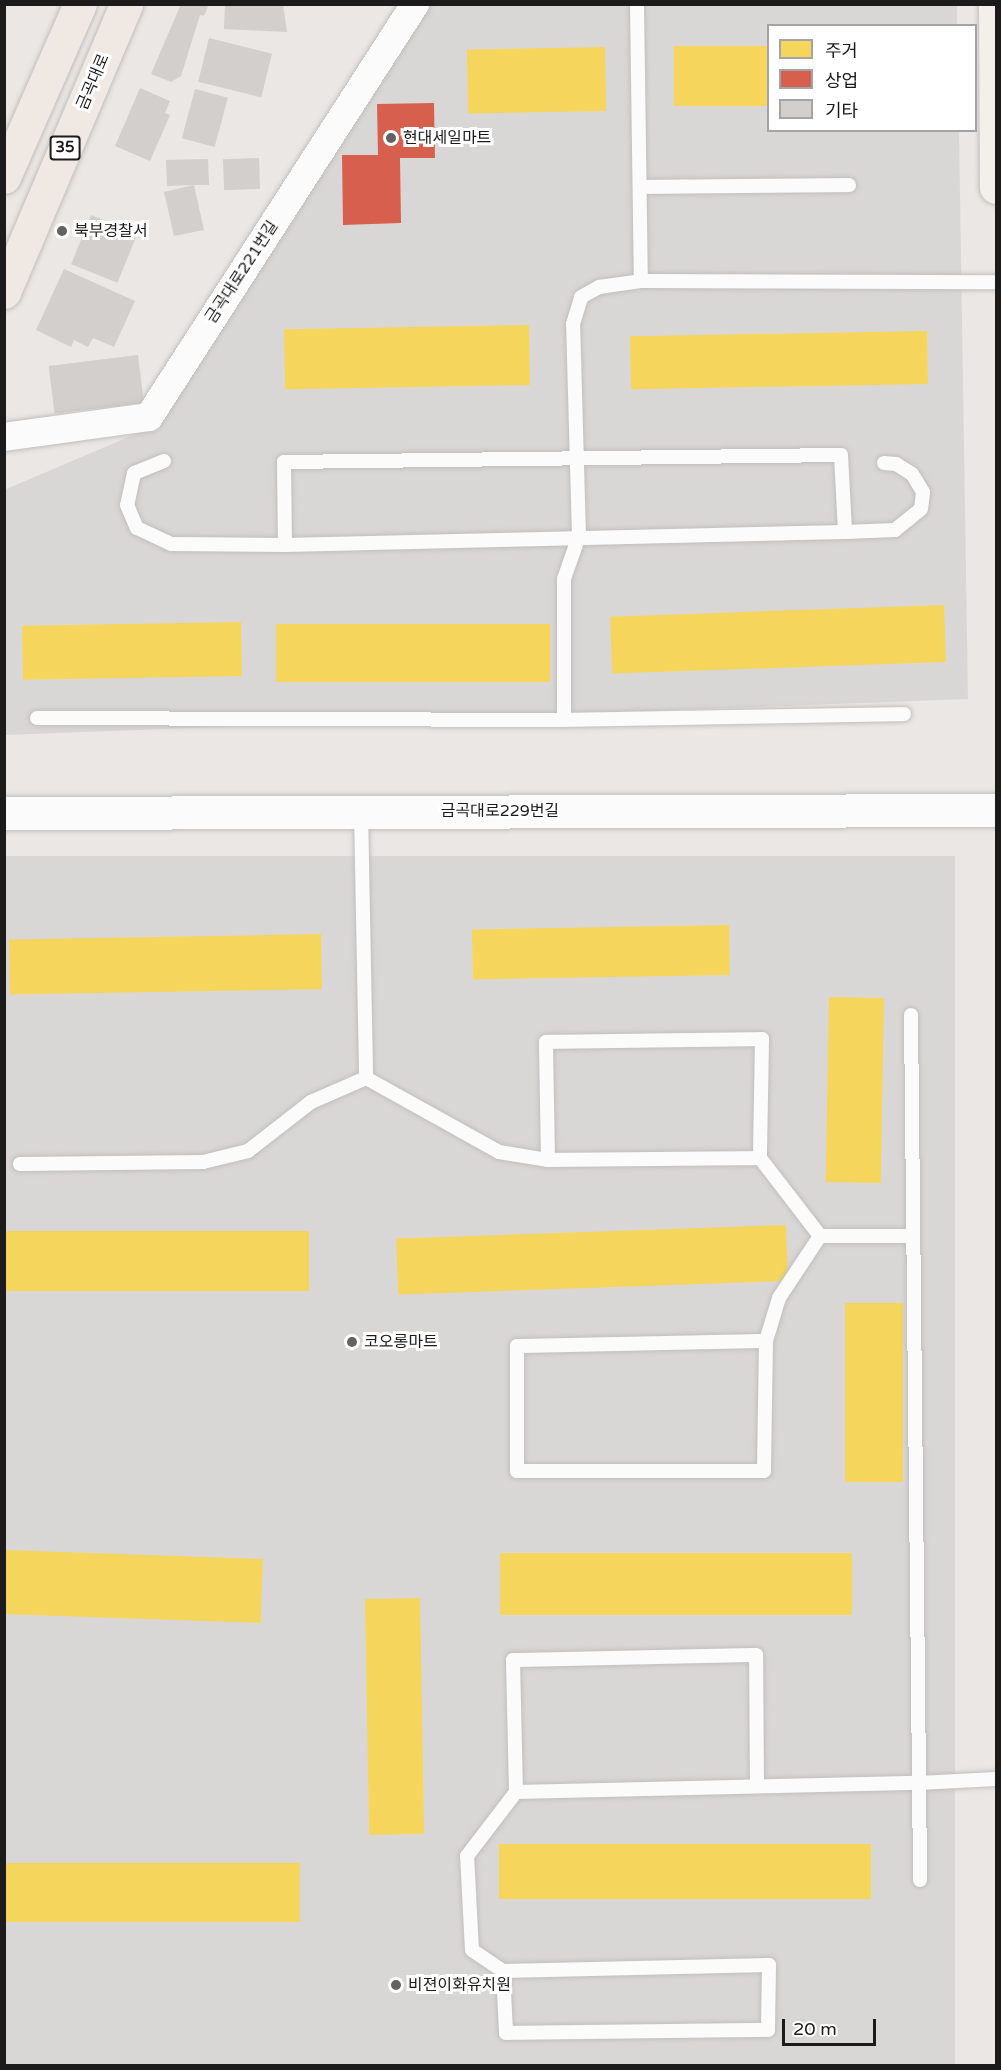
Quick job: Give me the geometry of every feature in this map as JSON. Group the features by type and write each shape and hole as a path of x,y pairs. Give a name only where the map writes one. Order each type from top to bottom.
{"main road":[{"name":"35","path":"4,177 80,4"},
{"name":"금곡대로","path":"4,292 126,4"},
{"path":"996,7 996,187"}],"street":[{"name":"금곡대로221번길","path":"4,437 149,417 414,4"},
{"name":"금곡대로229번길","path":"4,813 996,810"}],"lane":[{"path":"637,4 641,280"},
{"path":"640,187 849,185"},
{"path":"564,720 564,579 579,536 573,324 581,297 599,287 641,280 996,282"},
{"path":"285,545 284,462 841,455 845,532"},
{"path":"165,461 134,473 127,505 137,528 172,544 285,545 895,530 921,509 922,492 912,474 896,464 884,463"},
{"path":"37,718 564,720 904,714"},
{"path":"361,812 366,1078"},
{"path":"911,1015 910,1236 920,1880"},
{"path":"548,1160 546,1042 762,1039 760,1158 820,1236"},
{"path":"366,1078 499,1152 548,1160 760,1158"},
{"path":"20,1164 203,1162 248,1151 311,1102 366,1078"},
{"path":"820,1236 910,1236"},
{"path":"766,1341 517,1346 517,1471 764,1471 766,1341 779,1298 820,1236"},
{"path":"503,1971 506,2033 768,2030 769,1965 503,1971 472,1950 467,1856 516,1792 513,1660 756,1654 757,1786"},
{"path":"516,1792 919,1783 996,1779"}],"shaded area":[{"path":"428,5 957,5 957,24 767,24 767,132 959,132 968,699 5,735 4,490 152,427"},
{"path":"4,856 955,856 955,2065 4,2065"}],"building: 주거":[{"path":"674,46 767,46 767,106 674,106"},
{"path":"605,47 606,111 468,113 467,49"},
{"path":"529,325 530,385 285,389 284,329"},
{"path":"927,331 928,384 631,389 630,336"},
{"path":"944,605 946,662 612,674 610,617"},
{"path":"241,622 242,676 23,680 22,626"},
{"path":"276,624 550,624 550,682 276,682"},
{"path":"729,925 730,975 473,979 472,929"},
{"path":"321,934 322,989 10,994 9,939"},
{"path":"829,997 884,998 881,1183 826,1182"},
{"path":"786,1225 788,1281 398,1295 396,1239"},
{"path":"4,1231 309,1231 309,1291 4,1291"},
{"path":"845,1303 903,1303 903,1482 845,1482"},
{"path":"4,1550 263,1559 261,1623 4,1614"},
{"path":"500,1553 852,1553 852,1615 500,1615"},
{"path":"420,1598 424,1834 369,1835 365,1599"},
{"path":"499,1844 871,1844 871,1899 499,1899"},
{"path":"4,1863 300,1863 300,1922 4,1922"}],"building: 상업":[{"path":"434,103 435,158 400,158 401,223 343,225 342,155 378,155 377,104"}],"building: 기타":[{"path":"181,4 208,6 204,16 200,15 181,76 171,82 151,74"},
{"path":"225,4 283,4 287,32 224,29"},
{"path":"209,38 272,54 261,97 198,82"},
{"path":"140,88 170,101 165,113 170,115 150,161 115,146"},
{"path":"195,89 228,98 215,147 182,138"},
{"path":"259,158 260,189 224,190 223,159"},
{"path":"208,159 209,185 167,186 166,160"},
{"path":"194,185 204,230 174,236 164,192"},
{"path":"91,215 137,234 118,283 71,264"},
{"path":"64,269 135,301 114,347 93,338 88,347 74,340 71,347 36,330"},
{"path":"138,355 144,403 55,414 49,366"}],"place":[{"name":"현대세일마트","path":"391,138"},
{"name":"북부경찰서","path":"62,231"},
{"name":"코오롱마트","path":"352,1342"},
{"name":"비젼이화유치원","path":"396,1985"}]}
